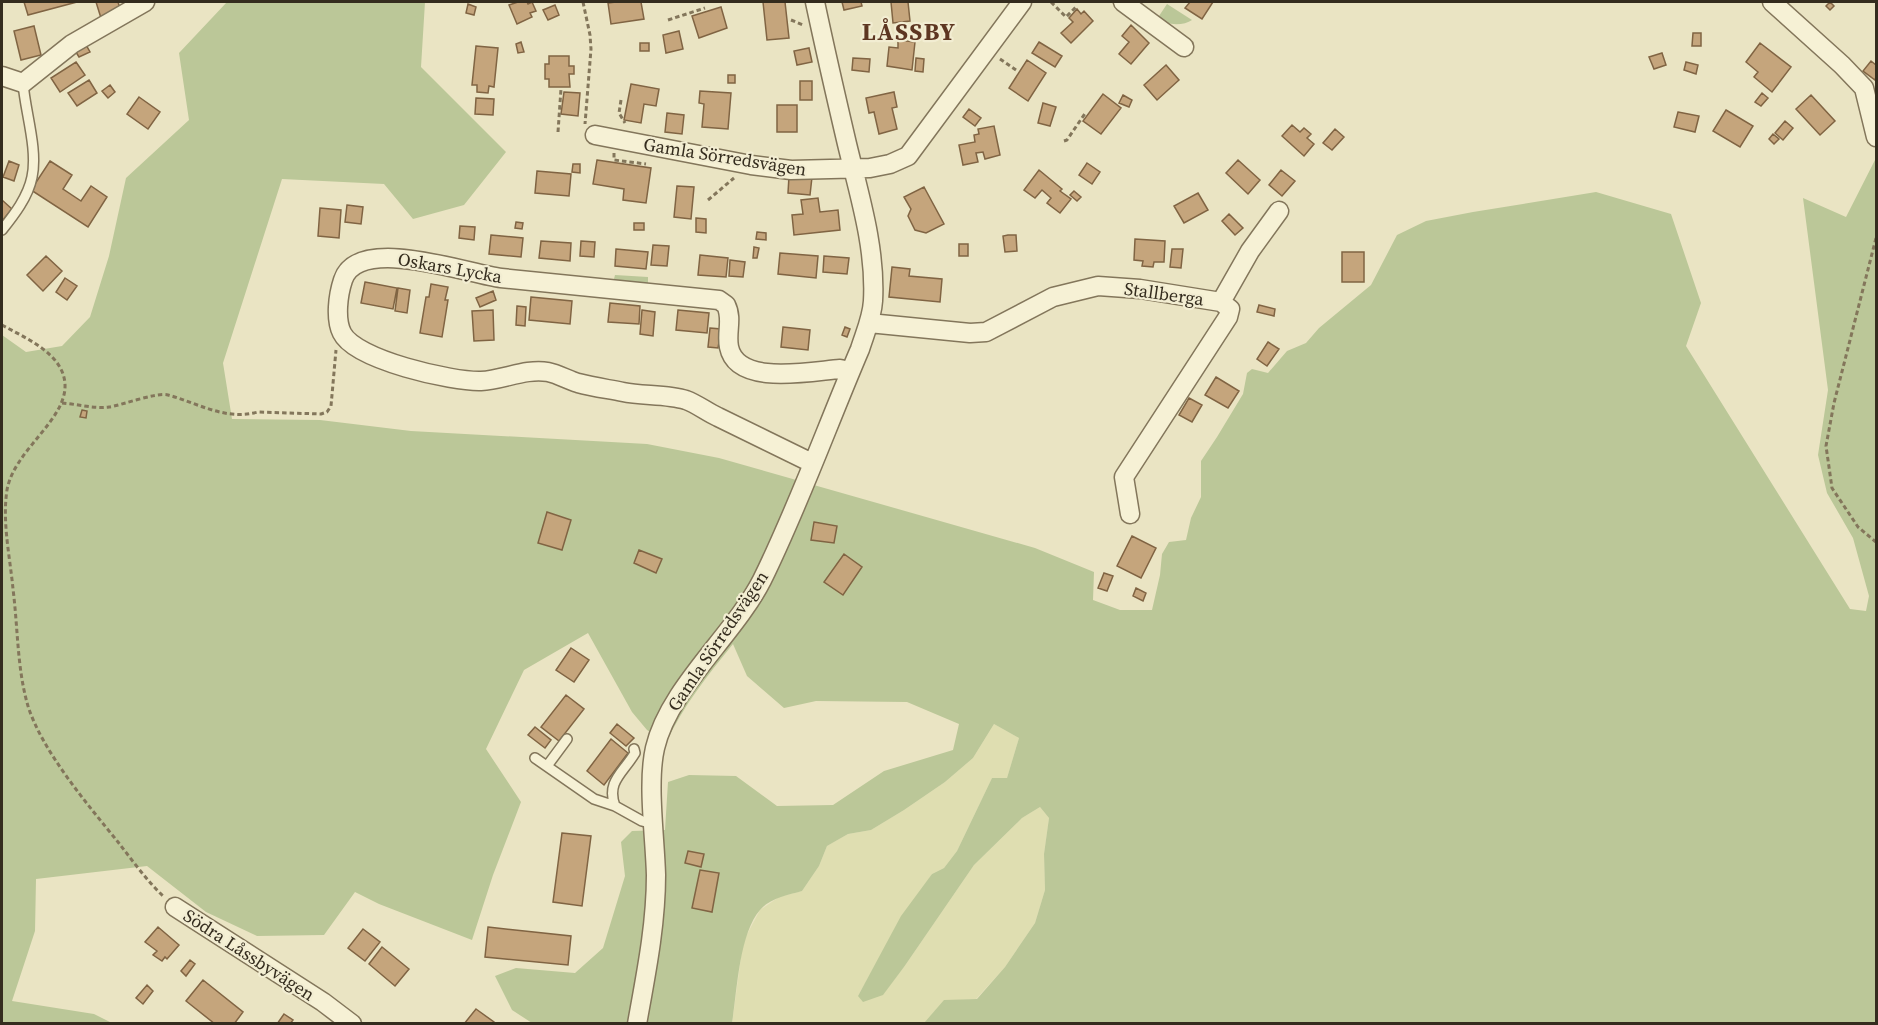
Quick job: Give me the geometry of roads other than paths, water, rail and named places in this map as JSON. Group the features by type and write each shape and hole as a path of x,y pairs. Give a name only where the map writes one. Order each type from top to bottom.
{"street":[{"path":"2,76 22,83 72,44 146,2"},
{"name":"Gamla Sörredsvägen","path":"637,1023 652,936 656,877 652,770 655,749 676,700 727,632 762,580 850,372 869,323 873,304 872,269 855,169 814,2"},
{"name":"Gamla Sörredsvägen","path":"590,135 751,165 792,170 855,169 891,164 908,156 1022,2"},
{"path":"1123,2 1184,47"},
{"path":"1772,2 1864,88 1876,137"},
{"path":"1221,302 1250,251 1280,211"},
{"name":"Oskars Lycka","path":"812,463 686,400 626,393 578,382 549,372 532,371 480,381 456,379 409,368 362,351 342,334 339,309 343,279 353,266 383,257 423,260 501,278 719,300 726,304 730,316 729,349 734,358 744,367 771,374 840,369 850,372"},
{"name":"Stallberga","path":"869,323 970,333 986,332 1053,297 1098,286 1140,289 1221,302 1227,305 1230,315 1124,477 1130,514"},
{"name":"Södra Låssbyvägen","path":"175,907 352,1023"}],"lane":[{"path":"2,230 26,194 32,176 31,133 22,83"},
{"path":"547,766 567,739"},
{"path":"615,806 611,794 612,786 635,753 634,749"},
{"path":"535,758 594,799 615,806 642,821 654,824"}],"district":[{"name":"LÅSSBY","path":"909,32"}]}
